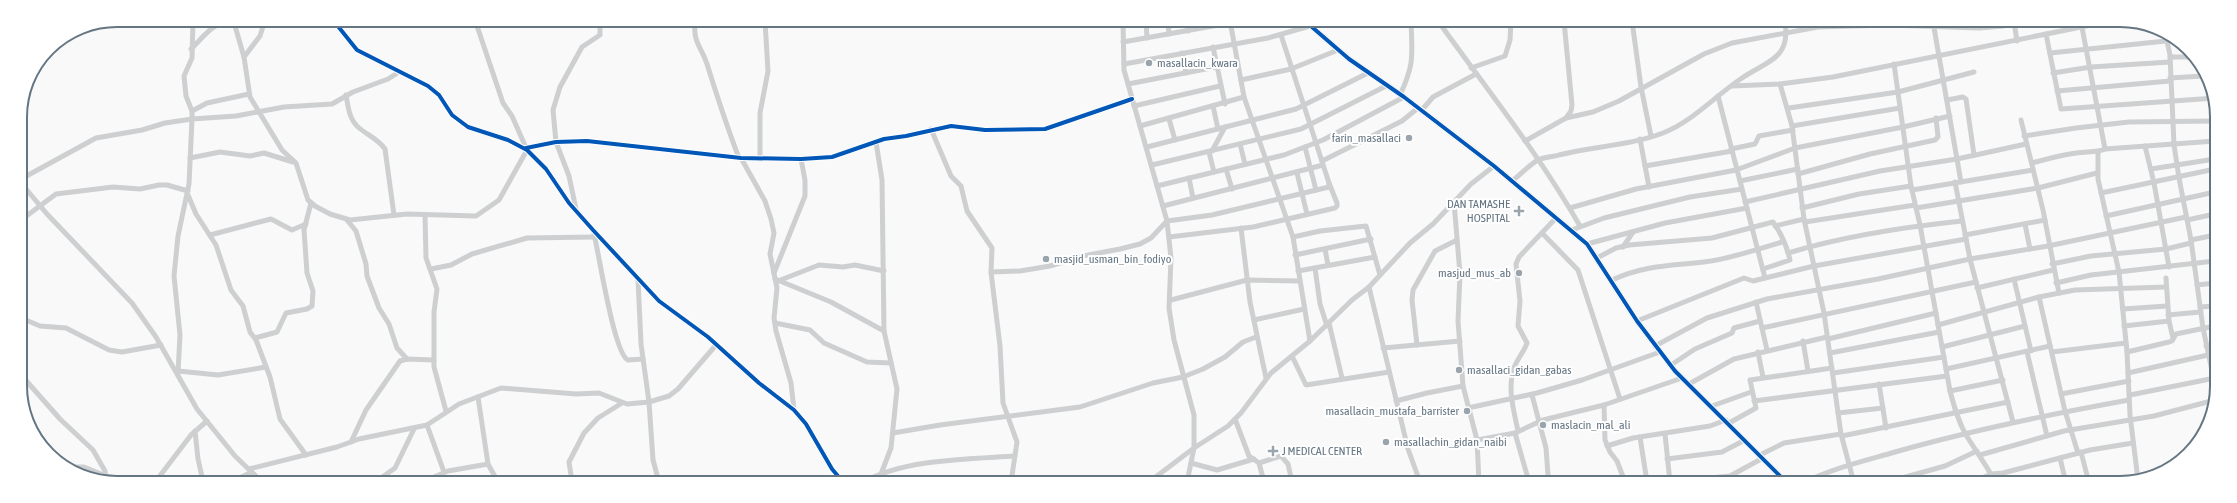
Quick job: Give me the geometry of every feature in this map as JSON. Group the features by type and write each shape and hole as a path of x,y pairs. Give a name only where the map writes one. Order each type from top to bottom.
{"street":[{"path":"178,372 180,329 174,276 178,236 188,193 192,111 186,96 184,76 192,60 193,27"},
{"path":"191,49 212,27"},
{"path":"235,27 244,57 249,94 282,150 296,163 306,194 311,204 330,214 347,220 394,215 470,217 482,213 499,200 527,149"},
{"path":"244,57 263,31 264,27"},
{"path":"339,27 357,50 428,86 439,96 452,115 468,126 508,140 527,149 556,142 587,141 740,158 801,159 832,157 876,142 931,129 951,126 985,130 1045,129 1132,99"},
{"path":"478,27 498,82 501,98 527,149 546,170 592,230 659,302 683,318 759,383 794,410 806,424 832,469 838,476"},
{"path":"577,211 569,176 556,142 553,117 556,98 582,47 600,35 600,27"},
{"path":"696,27 697,45 707,62 716,97 740,158 765,201 771,218 774,234 770,254 777,280 775,323 791,382 794,410"},
{"path":"760,159 760,113 768,80 765,27"},
{"path":"1123,27 1124,64 1128,84 1167,221 1171,258 1169,308 1174,340 1194,416 1194,448 1189,476"},
{"path":"1146,27 1147,38"},
{"path":"1168,27 1169,34"},
{"path":"1123,42 1204,27"},
{"path":"1231,27 1244,97 1260,139 1272,179 1293,237 1310,341"},
{"path":"1124,64 1182,52 1281,35 1307,27"},
{"path":"1311,27 1368,73 1402,96 1494,166 1587,244 1612,280 1637,321 1660,352 1682,378 1712,406 1781,476"},
{"path":"1157,186 1266,159 1305,147 1402,96 1411,69 1413,57 1411,27"},
{"path":"1442,27 1525,141 1570,208 1580,226"},
{"path":"1472,68 1505,56 1510,40 1511,27"},
{"path":"1565,27 1572,105 1571,111 1566,118"},
{"path":"1633,27 1641,88 1651,136"},
{"path":"1512,181 1538,160 1578,150 1624,144 1651,136 1682,124 1732,86 1774,60 1781,53 1787,32 1786,27"},
{"path":"1525,141 1566,118 1593,112 1619,101 1704,54 1732,43 1813,27"},
{"path":"1933,27 1957,159 1958,201 1965,237 2013,422"},
{"path":"2015,27 2017,41"},
{"path":"1732,86 1780,84 1833,77 1938,55 2017,41 2070,27"},
{"path":"2082,27 2091,67 2105,149"},
{"path":"2046,34 2061,109 2097,105 2208,98"},
{"path":"1169,237 1241,228 1337,208 1337,203 1329,183 1317,142 1303,106 1281,35"},
{"path":"2050,53 2164,38"},
{"path":"2166,40 2170,60 2174,145 2191,241 2202,328 2210,358"},
{"path":"1213,47 1225,104"},
{"path":"1241,80 1291,69 1338,50"},
{"path":"1182,52 1186,73"},
{"path":"2053,73 2091,67 2187,57"},
{"path":"1894,64 1911,188 1920,225 1950,390 1955,411 1965,434 1991,474"},
{"path":"1128,84 1216,67"},
{"path":"27,176 96,138 142,130 165,123 259,112 284,107 332,104 346,95 388,79 399,72"},
{"path":"1789,108 1898,92 1974,72"},
{"path":"1147,147 1303,106 1368,73"},
{"path":"1163,206 1312,169 1402,121 1433,97 1476,74"},
{"path":"2057,91 2200,76"},
{"path":"1780,84 1789,108 1804,220 1824,313 1841,435 1852,476"},
{"path":"1134,106 1220,86"},
{"path":"1152,165 1260,139 1310,125 1386,86"},
{"path":"192,111 207,103 249,94"},
{"path":"346,95 352,120 358,127 382,144 385,149 394,215"},
{"path":"1718,96 1751,229 1758,249 1765,278"},
{"path":"1140,126 1225,104 1244,97"},
{"path":"1947,100 1963,97 1966,99 1974,155"},
{"path":"1214,106 1218,128"},
{"path":"1645,166 1732,150 1755,144 1759,136 1792,128 1900,108"},
{"path":"1570,208 1604,196 1736,170 1794,148 1903,127 1936,118 1950,116"},
{"path":"1740,181 1798,172 1935,140 1938,137 1936,118"},
{"path":"1169,119 1175,140"},
{"path":"2021,120 2038,188 2045,220 2048,246 2059,293"},
{"path":"2024,136 2128,122 2173,123 2210,121"},
{"path":"1214,172 1210,151 1224,127"},
{"path":"931,129 951,176 961,186 967,211 992,248 991,272 1000,346 1003,402 1017,437 1016,456 1012,476"},
{"path":"1640,139 1649,186"},
{"path":"2032,164 2064,155 2090,151 2098,152 2105,149 2210,141"},
{"path":"876,142 882,180 884,331 897,389 891,448 882,474"},
{"path":"1240,144 1245,164"},
{"path":"1745,202 1880,171 1957,159 2026,144"},
{"path":"2145,146 2154,183 2169,267"},
{"path":"1305,147 1312,169 1316,190"},
{"path":"190,158 220,152 250,156 264,153 296,163"},
{"path":"2098,152 2097,173 2119,272 2127,352 2130,420 2137,474"},
{"path":"774,273 805,196 805,180 801,159"},
{"path":"2151,169 2210,161"},
{"path":"1157,476 1194,448 1228,426 1266,378 1310,341 1352,300 1368,287 1410,243 1433,224 1471,184 1494,166"},
{"path":"1226,168 1232,189"},
{"path":"1802,208 1859,194 1958,182 2033,170"},
{"path":"2101,193 2179,178 2210,170"},
{"path":"1297,173 1307,214"},
{"path":"1775,226 1804,220 1958,201 2038,188 2097,173"},
{"path":"1189,178 1193,198"},
{"path":"991,272 1020,271 1050,266 1083,256 1134,246 1151,238 1167,221 1212,215 1280,200 1329,187 1329,183"},
{"path":"27,215 56,194 108,188 140,189 167,185 188,193 196,214 216,245 231,290 243,306 250,332 255,338 266,367 280,419 306,455"},
{"path":"1572,230 1604,218 1677,200 1742,188"},
{"path":"27,191 39,206 132,303 178,372 198,409 235,456 256,476"},
{"path":"2106,216 2158,206 2210,193"},
{"path":"1454,202 1460,274 1458,321 1463,386 1477,440 1480,476"},
{"path":"255,338 277,332 286,313 307,309 312,306 313,291 307,273 304,230 311,204"},
{"path":"1587,244 1665,223 1747,208"},
{"path":"425,215 426,258 437,290 434,360 436,379 446,411"},
{"path":"1655,346 1708,318 1756,302 1819,288 1878,279 1970,259 2110,234 2161,222 2210,215"},
{"path":"1527,476 1516,432 1511,399 1513,369 1526,343 1518,326 1520,301 1516,264 1519,257 1556,218"},
{"path":"210,236 271,219 292,230 306,224"},
{"path":"347,220 356,231 366,264 367,276 379,308 389,324 397,348 407,358"},
{"path":"1637,321 1685,303 1730,282 1744,278 1750,281 1814,266 1924,248 1965,237 2045,220"},
{"path":"1788,253 1810,246 1920,225 1962,221"},
{"path":"1597,258 1623,247 1698,240 1751,229 1772,222 1782,242 1786,244 1789,262 1763,269"},
{"path":"2025,224 2030,249"},
{"path":"1293,237 1320,231 1363,226 1368,228 1380,275"},
{"path":"1241,228 1247,280 1256,336 1266,378"},
{"path":"592,230 613,327 624,356 628,360 643,359"},
{"path":"1623,247 1633,232"},
{"path":"1542,233 1578,270 1620,399"},
{"path":"1762,328 1824,313 1932,292 2014,279 2053,267 2114,253 2166,248 2210,235"},
{"path":"431,269 451,265 472,254 527,238 594,237"},
{"path":"1295,255 1371,239"},
{"path":"1417,345 1412,300 1413,290 1435,251 1457,240"},
{"path":"1612,280 1626,273 1658,265 1712,261 1782,242"},
{"path":"1325,249 1328,265"},
{"path":"1298,271 1375,257"},
{"path":"2056,283 2091,275 2210,262"},
{"path":"777,280 819,265 843,267 855,265 884,271"},
{"path":"1315,268 1320,304 1328,324 1342,378"},
{"path":"2166,278 2168,315 2173,338"},
{"path":"638,279 643,359 649,402 653,460 657,476"},
{"path":"2014,279 2026,326 2029,352 2047,436"},
{"path":"777,280 831,302 884,331"},
{"path":"1170,300 1247,280 1299,281"},
{"path":"2197,285 2210,284"},
{"path":"1368,287 1408,449 1418,476"},
{"path":"1938,325 2039,297 2075,290 2166,287"},
{"path":"2039,297 2065,411 2087,476"},
{"path":"1756,302 1767,350"},
{"path":"2123,309 2167,306"},
{"path":"2168,315 2210,307"},
{"path":"1254,320 1304,309"},
{"path":"1688,384 1734,359 1758,352 1936,313"},
{"path":"27,321 40,326 63,327 109,350 122,352 161,345"},
{"path":"1671,365 1695,349 1732,333 1735,328 1760,321"},
{"path":"2124,326 2169,321"},
{"path":"775,323 810,330 824,344 867,362 890,363"},
{"path":"1942,347 1991,336 2026,326"},
{"path":"2127,352 2169,342 2176,334 2210,327"},
{"path":"1830,353 1939,332"},
{"path":"893,433 1080,407 1153,383 1183,377 1203,369 1225,357 1243,342 1256,336"},
{"path":"1383,348 1460,341"},
{"path":"1803,341 1808,371"},
{"path":"2052,352 2126,343"},
{"path":"571,476 569,462 584,432 598,418 622,403 649,402 669,396 678,389 716,345"},
{"path":"1946,369 2029,352 2050,346"},
{"path":"2206,346 2210,346"},
{"path":"1468,408 1532,394 1582,380 1660,352"},
{"path":"1758,352 1763,377"},
{"path":"2128,373 2208,355"},
{"path":"1292,356 1306,385 1342,378 1389,372"},
{"path":"1607,446 1640,437 1665,434 1728,422 1755,409 1750,380 1808,371 1832,371 1944,356"},
{"path":"351,442 373,399 393,373 398,363 407,358 434,360"},
{"path":"178,372 218,375 266,367"},
{"path":"1754,401 1947,376"},
{"path":"1477,440 1516,432 1540,422 1604,404 1682,378"},
{"path":"1818,476 1849,464 2013,422 2130,398 2210,379"},
{"path":"1950,390 2003,380"},
{"path":"2061,394 2129,381"},
{"path":"27,382 60,419 93,450 104,468 105,475"},
{"path":"1880,384 1886,428"},
{"path":"1396,401 1426,393 1463,386"},
{"path":"242,476 250,471 351,442 427,425 446,411 501,388 576,394 599,393 612,397 622,403"},
{"path":"1712,406 1751,392"},
{"path":"1532,394 1546,448 1548,476"},
{"path":"478,397 488,464 495,476"},
{"path":"1730,476 1784,443 1886,428 1955,411 2008,402"},
{"path":"1912,476 1945,466 1978,453 2071,430 2130,420 2208,402"},
{"path":"1604,404 1604,430 1607,446 1617,461 1622,476"},
{"path":"1838,414 1883,408"},
{"path":"1235,419 1249,456 1256,461 1262,476"},
{"path":"160,476 194,431 207,421"},
{"path":"427,425 444,472"},
{"path":"383,476 394,468 414,429"},
{"path":"194,431 202,476"},
{"path":"1665,434 1669,476"},
{"path":"1640,437 1646,476"},
{"path":"1667,458 1722,452 1745,440"},
{"path":"1987,476 2079,453 2133,443"},
{"path":"878,476 957,460 1016,456"},
{"path":"1192,463 1217,470 1281,456 1288,464 1291,476"},
{"path":"2060,458 2064,476"},
{"path":"436,476 444,472 488,464"},
{"path":"77,466 84,467 95,473"}],"cycle path":[{"path":"339,27 357,50 428,86 439,95 452,115 468,127 508,140 527,150 546,169 569,203 659,301 708,337 759,383 794,410 806,424 832,469 838,476"},
{"path":"1312,27 1349,59 1404,97 1494,166 1587,244 1637,321 1675,371 1780,476"},
{"path":"526,148 556,142 587,141 741,158 801,159 832,157 884,139 906,136 951,126 985,130 1045,129 1132,99"}],"place":[{"name":"masallacin_kwara","path":"1149,63"},
{"name":"farin_masallaci","path":"1409,138"},
{"name":"DAN TAMASHE HOSPITAL","path":"1519,211"},
{"name":"masjid_usman_bin_fodiyo","path":"1046,259"},
{"name":"masjud_mus_ab","path":"1519,273"},
{"name":"masallaci_gidan_gabas","path":"1459,370"},
{"name":"masallacin_mustafa_barrister","path":"1467,411"},
{"name":"maslacin_mal_ali","path":"1543,425"},
{"name":"masallachin_gidan_naibi","path":"1386,442"},
{"name":"J MEDICAL CENTER","path":"1273,451"}]}
